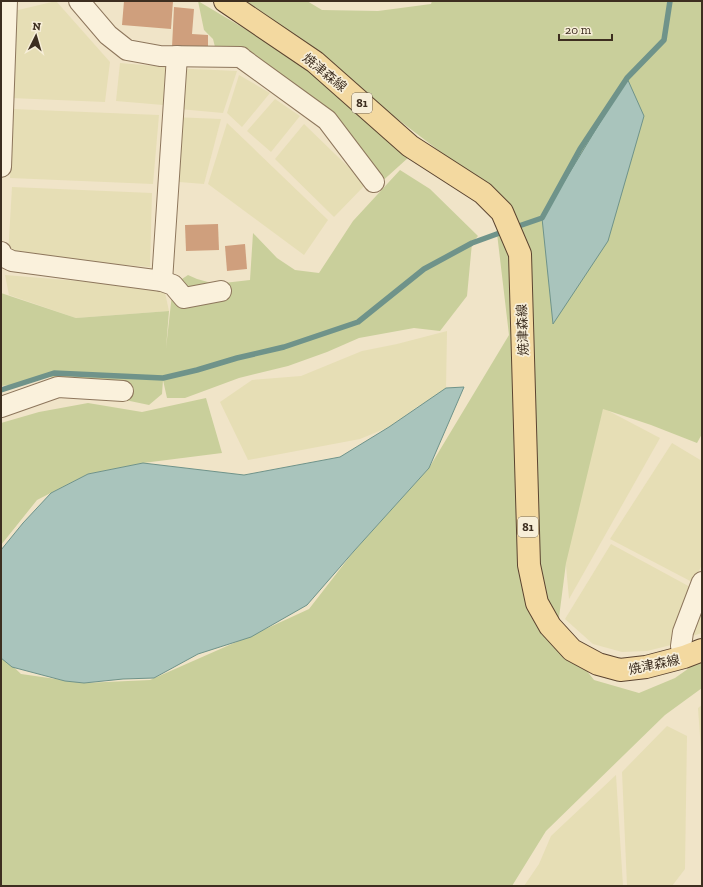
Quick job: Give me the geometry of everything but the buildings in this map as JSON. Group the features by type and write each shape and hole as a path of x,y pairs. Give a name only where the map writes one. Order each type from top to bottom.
{"main road":[{"name":"焼津森線","path":"225,1 315,62 410,146 483,193 502,212 520,254 529,565 538,603 550,626 572,650 598,664 620,670 646,667 693,654"}],"street":[{"path":"1,167 7,1"},
{"path":"79,1 108,35 127,50 160,56 241,57 327,120 374,182"},
{"path":"162,281 177,56"},
{"path":"1,252 2,256 12,261 162,281 173,285 184,298 221,291"},
{"path":"1,407 58,388 123,392"},
{"path":"693,654 681,646 683,632 702,582"}],"shaded area":[{"path":"56,1 110,62 105,102 11,98 14,11"},
{"path":"120,63 166,67 163,105 116,101"},
{"path":"171,68 237,71 223,113 168,108"},
{"path":"239,75 270,93 242,127 227,113"},
{"path":"275,99 300,116 271,152 247,131"},
{"path":"12,109 159,115 153,184 10,178"},
{"path":"172,117 221,119 204,184 167,181"},
{"path":"227,123 328,220 304,255 208,184"},
{"path":"304,124 366,184 334,217 275,159"},
{"path":"12,187 152,193 150,267 8,256"},
{"path":"5,275 164,288 169,311 76,318 9,295"},
{"path":"447,331 446,390 417,407 389,427 360,439 248,460 220,402 252,380 301,376 362,351 397,344"},
{"path":"603,408 660,438 569,599 565,555"},
{"path":"672,443 702,461 702,564 694,583 610,539"},
{"path":"611,544 692,588 671,645 647,651 622,652 593,644 565,619"},
{"path":"702,605 702,633 689,637"},
{"path":"702,705 702,764 698,708"},
{"path":"667,726 687,736 685,869 672,886 627,886 622,772"},
{"path":"616,775 623,886 524,886 539,864 551,836"}],"green space":[{"path":"198,1 314,70 409,157 378,185 338,127 216,51 213,39 204,30"},
{"path":"242,1 307,1 322,10 378,11 431,4 432,1 702,1 702,434 697,443 651,425 603,409 566,563 557,633 594,680 639,693 675,678 702,659 702,688 665,715 546,831 512,886 1,886 1,655 21,674 84,683 150,680 309,609 354,551 429,468 509,335 492,191"},
{"path":"400,170 430,189 478,236 472,243 467,296 440,331 414,328 359,338 327,352 288,366 239,378 185,398 167,398 163,380 162,394 149,405 87,392 48,376 28,383 1,386 1,293 76,318 169,311 166,348 173,285 188,275 215,284 250,280 253,233 277,258 295,270 319,273 353,221"},
{"path":"206,398 222,453 143,463 88,474 37,500 1,545 1,423 39,412 88,403 142,412"}],"water":[{"path":"627,78 644,116 608,241 553,324 542,218"},
{"path":"464,387 429,468 307,605 251,637 198,654 154,678 123,679 84,683 65,681 12,667 1,658 1,550 23,523 51,493 88,474 143,463 244,475 340,457 389,427 446,388"}],"waterway":[{"path":"513,228 542,218 580,149 627,78 664,40 670,1"},
{"path":"1,390 54,373 163,378 284,347 358,322 424,269 472,243 505,231"}]}
